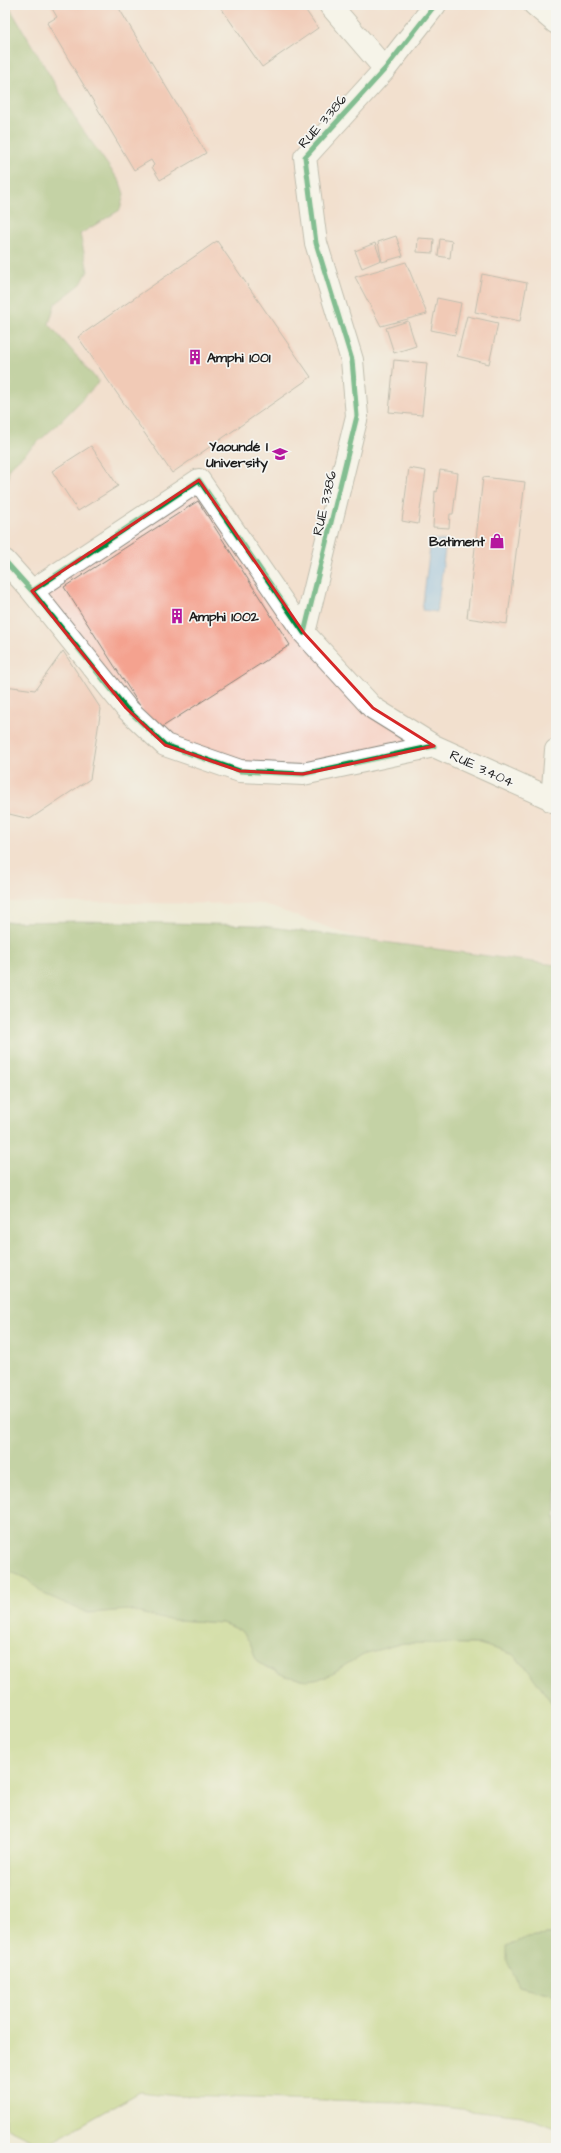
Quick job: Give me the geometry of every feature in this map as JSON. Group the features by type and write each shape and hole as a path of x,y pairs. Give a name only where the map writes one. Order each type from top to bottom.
{"street":[{"path":"330,5 385,69"},
{"name":"RUE 3.386","path":"304,633 358,416 352,360 316,243 305,157 385,69 435,5"},
{"path":"535,5 556,23"},
{"path":"32,591 199,480 304,633"},
{"path":"5,561 32,591 126,708 165,745 240,771 303,774 434,746"},
{"name":"RUE 3.404","path":"304,633 373,708 434,746 554,801"},
{"path":"554,801 556,750"}],"highlighted area":[{"path":"199,480 304,633 373,708 434,746 303,774 240,771 165,745 126,708 32,591"}],"shaded area":[{"name":"Yaoundé I University","path":"5,5 556,5 556,1009 263,904 5,902"}],"green space":[{"path":"5,5 8,5 80,126 120,182 124,194 120,210 80,234 88,271 81,284 55,304 49,324 99,382 59,423 9,468 5,508"},
{"path":"82,921 256,925 556,965 556,1709 526,1667 512,1654 479,1644 403,1643 363,1654 326,1677 308,1680 285,1676 257,1662 250,1642 240,1630 222,1623 163,1619 128,1610 88,1613 44,1594 27,1579 5,1569 5,922"},
{"path":"5,1569 27,1579 44,1594 88,1613 128,1610 163,1619 222,1623 240,1630 250,1642 257,1662 285,1676 308,1680 326,1677 363,1654 403,1643 479,1644 512,1654 526,1667 556,1709 556,1738 552,1754 554,1787 556,1790 556,1934 527,1937 519,1986 556,1995 556,2128 522,2116 400,2102 176,2096 140,2092 44,2146 5,2127"},
{"path":"556,1738 556,1790 554,1787 552,1754"},
{"path":"556,1934 556,1995 519,1986 507,1961 507,1947 527,1937"}],"water":[{"path":"431,539 446,541 437,612 422,610"}],"building":[{"path":"50,5 117,5 206,153 160,180 152,167 154,165 151,160 134,170 47,23 57,17"},
{"path":"219,5 302,5 318,28 262,67"},
{"path":"396,236 403,256 382,262 378,242"},
{"path":"418,238 434,239 433,253 417,252"},
{"path":"440,239 452,241 450,258 438,256"},
{"name":"Amphi 1001","path":"217,241 311,377 172,473 78,337"},
{"path":"375,243 381,260 362,268 355,251"},
{"path":"406,262 427,314 381,326 355,277"},
{"path":"482,274 527,283 520,321 475,312"},
{"path":"437,298 461,303 455,335 431,330"},
{"path":"467,316 498,323 489,364 457,356"},
{"path":"408,321 416,346 394,353 386,328"},
{"path":"394,360 427,363 422,415 389,412"},
{"path":"91,446 118,486 78,511 52,471"},
{"path":"409,468 426,471 418,524 402,521"},
{"path":"440,470 458,473 453,514 450,514 449,528 433,527 435,491 437,492"},
{"path":"483,477 525,482 507,624 467,618"},
{"name":"Amphi 1002","path":"198,501 290,645 156,731 64,587"},
{"path":"63,651 101,709 90,779 30,819 5,813 5,686 35,690"}],"cycle path":[{"path":"5,561 32,591 199,480 304,633 357,416 352,360 316,243 305,157 385,69 435,5"},
{"path":"32,591 126,708 165,745 240,771 303,774 434,746"}],"place":[{"name":"Amphi 1001","path":"195,357"},
{"name":"Yaoundé I University","path":"280,454"},
{"name":"Batiment","path":"497,541"},
{"name":"Amphi 1002","path":"177,616"}]}
